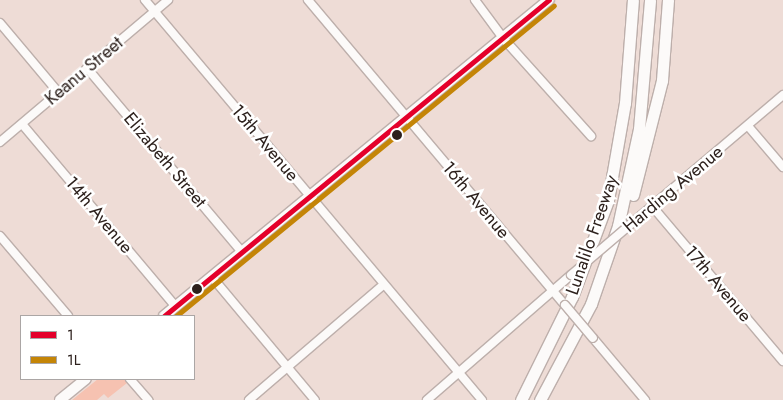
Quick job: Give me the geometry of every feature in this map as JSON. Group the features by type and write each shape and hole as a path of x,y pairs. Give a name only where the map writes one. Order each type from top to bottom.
{"highway":[{"path":"628,0 631,28"},
{"name":"Lunalilo Freeway","path":"521,400 572,297 608,200 623,119 633,0"},
{"name":"Lunalilo Freeway","path":"540,400 591,304 618,226 635,155 650,0"},
{"path":"591,304 626,216 651,134 662,80 668,0"}],"main road":[{"path":"165,315 548,1"},
{"path":"60,400 85,380"}],"street":[{"name":"15th Avenue","path":"146,0 383,285 482,400"},
{"name":"Keanu Street","path":"0,142 168,0"},
{"name":"16th Avenue","path":"308,0 645,400"},
{"path":"475,0 503,38 591,136"},
{"path":"0,23 58,92"},
{"name":"Elizabeth Street","path":"87,68 242,252"},
{"name":"Harding Avenue","path":"426,400 783,95"},
{"name":"14th Avenue","path":"22,124 176,307"},
{"path":"748,126 783,167"},
{"name":"17th Avenue","path":"652,206 783,361"},
{"path":"0,236 67,315"},
{"path":"212,277 315,400"},
{"path":"249,400 383,285"},
{"path":"131,380 148,400"}],"shaded area":[{"path":"97,380 125,380 127,383 108,398 104,394 97,400 72,400"}],"transit line":[{"name":"1","path":"165,315 549,0"},
{"name":"1L","path":"177,315 554,6"}]}
